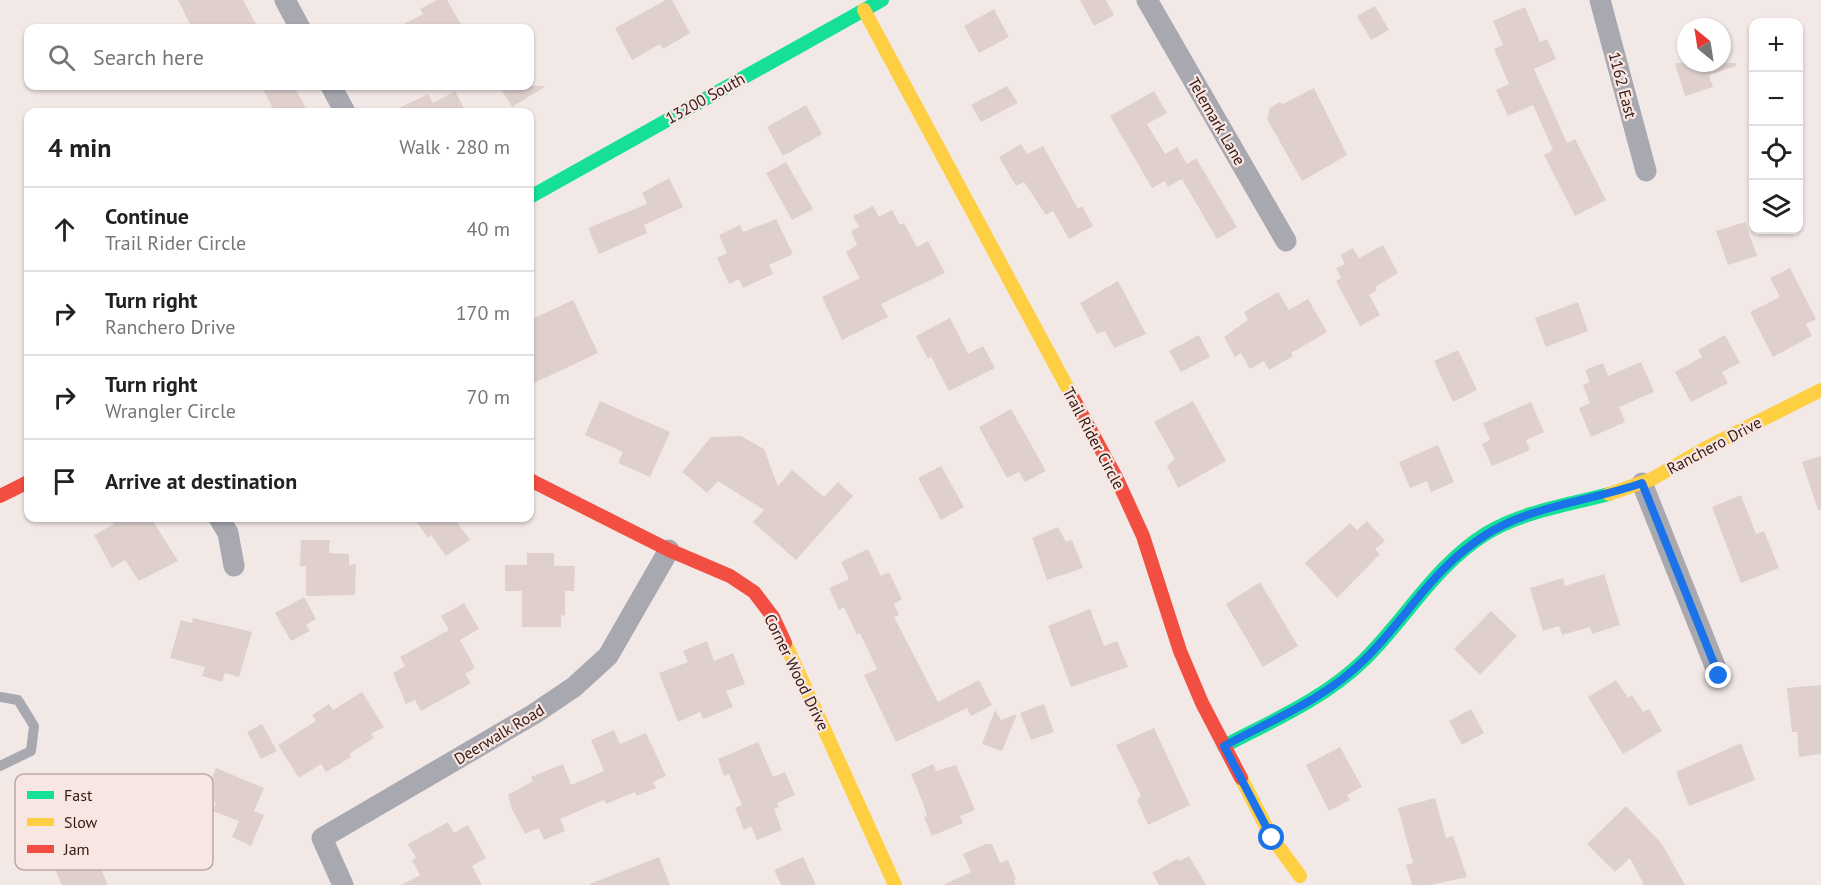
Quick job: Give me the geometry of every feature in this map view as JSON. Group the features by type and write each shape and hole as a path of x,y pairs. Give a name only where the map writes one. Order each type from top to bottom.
{"street":[{"path":"285,0 298,24"},
{"name":"13200 South","path":"534,195 882,0"},
{"name":"Telemark Lane","path":"1147,0 1286,241"},
{"name":"1162 East","path":"1600,0 1646,171"},
{"name":"Trail Rider Circle","path":"864,10 1116,477 1143,536 1180,651 1224,746 1272,838 1300,876"},
{"path":"333,90 343,108"},
{"name":"Ranchero Drive","path":"1224,746 1332,686 1363,661 1387,635 1436,573 1461,550 1490,532 1520,517 1642,483 1821,390"},
{"name":"Corner Wood Drive","path":"534,482 669,550 730,576 754,592 773,617 895,885"},
{"path":"1642,483 1719,676"},
{"path":"0,496 24,484"},
{"path":"221,522 228,533 234,566"},
{"name":"Deerwalk Road","path":"343,885 322,838 534,714 574,687 608,656 669,550"}],"lane":[{"path":"0,697 18,700 34,726 31,751 0,766"}],"building":[{"path":"178,0 243,0 256,24 190,24"},
{"path":"437,0 447,0 461,24 404,24 423,14 420,9"},
{"path":"666,0 672,0 690,33 663,49 660,44 632,60 615,28"},
{"path":"1080,0 1106,0 1114,15 1094,26"},
{"path":"1375,6 1389,30 1371,40 1357,16"},
{"path":"1525,7 1540,42 1547,39 1556,59 1534,69 1567,143 1575,139 1606,200 1575,216 1544,155 1553,150 1533,105 1508,116 1496,90 1509,84 1494,49 1503,45 1493,21"},
{"path":"994,9 1009,37 979,53 964,26"},
{"path":"1678,72 1718,72 1709,75 1713,87 1685,96"},
{"path":"534,86 546,86 512,107 501,90 534,90"},
{"path":"1007,86 1018,103 981,122 971,105"},
{"path":"1314,88 1347,155 1302,181 1267,119 1270,108 1279,102 1283,104"},
{"path":"263,90 296,90 306,108 273,108"},
{"path":"455,91 464,108 399,108 428,94 433,103"},
{"path":"1154,91 1167,113 1147,124 1165,154 1177,147 1187,164 1196,158 1237,227 1217,239 1182,179 1168,187 1165,181 1152,188 1110,116"},
{"path":"806,105 822,134 783,156 767,127"},
{"path":"1021,144 1027,154 1043,146 1078,209 1082,206 1093,226 1069,239 1053,211 1046,215 1024,182 1016,186 999,157"},
{"path":"786,162 813,209 792,220 766,173"},
{"path":"669,178 683,207 644,225 647,233 599,254 588,228 647,204 642,193"},
{"path":"873,206 879,217 892,210 900,225 904,223 917,247 928,241 945,273 881,304 888,317 842,340 822,297 860,278 846,252 857,245 851,231 859,227 853,216"},
{"path":"776,219 793,254 769,265 773,274 743,288 739,279 729,284 717,258 727,253 719,235 740,225 743,232"},
{"path":"1745,222 1757,256 1728,265 1716,231"},
{"path":"1383,245 1398,273 1375,287 1377,290 1369,295 1380,315 1360,326 1336,281 1341,278 1336,268 1345,264 1340,255 1353,248 1359,258"},
{"path":"1790,268 1816,319 1806,324 1812,336 1773,357 1750,312 1780,297 1770,278"},
{"path":"1118,281 1146,334 1114,348 1105,331 1097,334 1080,303"},
{"path":"1278,292 1289,310 1308,299 1327,332 1291,353 1293,356 1269,370 1264,361 1250,369 1241,353 1235,357 1224,337 1248,320 1244,312"},
{"path":"573,300 598,353 534,383 534,318"},
{"path":"1578,302 1588,331 1546,347 1535,318"},
{"path":"950,318 968,354 983,346 995,368 949,391 931,357 928,359 916,336"},
{"path":"1199,335 1210,357 1181,372 1169,351"},
{"path":"1725,335 1740,363 1722,372 1728,383 1691,402 1675,372 1702,357 1698,350"},
{"path":"1458,350 1477,390 1453,402 1434,361"},
{"path":"1641,362 1654,392 1619,407 1625,422 1591,437 1579,408 1590,403 1583,385 1590,382 1585,370 1603,363 1608,376"},
{"path":"600,401 670,432 650,477 618,463 623,452 585,435"},
{"path":"1193,401 1226,461 1178,488 1167,466 1175,459 1154,422"},
{"path":"1531,402 1544,432 1526,440 1530,450 1492,466 1482,444 1490,440 1483,423"},
{"path":"1011,409 1046,471 1025,482 1019,472 1007,478 979,427"},
{"path":"741,436 764,449 778,486 792,470 824,497 838,482 853,496 796,560 753,522 764,510 718,481 707,493 682,472 711,437"},
{"path":"1438,445 1454,482 1431,492 1427,481 1410,488 1399,462"},
{"path":"1821,456 1821,510 1818,510 1802,462"},
{"path":"941,466 964,507 941,520 918,478"},
{"path":"1741,495 1756,534 1764,531 1779,568 1741,583 1712,507"},
{"path":"1367,521 1385,541 1375,549 1380,554 1337,598 1305,563 1350,523 1357,530"},
{"path":"113,522 154,522 178,561 139,581 125,560 112,568 94,535 114,524"},
{"path":"417,522 457,522 470,540 446,556 431,535 428,538"},
{"path":"1058,527 1066,542 1072,540 1083,568 1047,580 1032,538"},
{"path":"301,540 330,540 329,553 349,554 349,565 356,564 355,595 306,596 306,566 300,566"},
{"path":"868,549 881,576 889,572 902,599 894,604 899,615 894,617 938,702 979,680 992,705 971,716 967,708 896,742 864,675 877,669 860,633 857,635 844,607 839,610 829,588 849,579 841,562"},
{"path":"527,553 554,553 554,566 575,566 574,591 565,591 565,616 561,615 561,627 522,627 522,591 505,591 505,565 527,565"},
{"path":"1604,574 1620,625 1592,634 1590,627 1562,635 1559,626 1543,631 1530,588 1563,578 1565,586"},
{"path":"1260,582 1298,646 1263,667 1226,604"},
{"path":"304,597 316,619 306,625 310,631 291,641 275,613"},
{"path":"464,603 479,629 460,640 475,668 465,674 471,683 421,711 415,700 406,704 393,673 405,666 400,657 449,630 441,616"},
{"path":"1090,609 1104,646 1117,641 1128,667 1071,687 1048,626"},
{"path":"1491,611 1517,636 1480,675 1454,649"},
{"path":"193,618 252,632 239,677 225,673 222,682 202,676 205,667 170,658 181,620 192,623"},
{"path":"707,641 714,661 733,653 745,684 726,691 733,707 703,719 700,712 678,722 659,673 688,662 683,651"},
{"path":"1616,680 1628,698 1632,695 1643,712 1649,709 1662,731 1623,754 1588,697"},
{"path":"1821,685 1821,754 1799,757 1797,732 1792,732 1787,688"},
{"path":"362,692 384,727 371,734 374,738 349,754 351,757 326,772 321,764 299,778 278,745 316,721 312,715 329,704 333,710"},
{"path":"1044,704 1054,732 1031,740 1020,713"},
{"path":"1471,709 1484,733 1462,745 1449,721"},
{"path":"995,710 1001,720 1017,714 1002,751 982,744"},
{"path":"262,724 277,751 261,759 247,732"},
{"path":"1154,728 1190,805 1148,825 1137,800 1141,796 1116,745"},
{"path":"614,730 620,744 646,733 666,776 653,782 656,788 636,796 635,792 606,804 604,800 560,819 565,831 544,840 539,828 525,834 512,809 508,795 533,781 531,777 563,764 571,785 604,771 591,740"},
{"path":"758,742 773,777 785,772 795,795 777,803 779,807 774,809 782,830 757,840 751,826 744,830 735,808 742,805 729,774 724,776 718,759"},
{"path":"1741,743 1755,780 1689,806 1676,772"},
{"path":"1340,747 1362,787 1347,795 1350,800 1329,811 1306,765"},
{"path":"933,764 936,771 956,765 975,810 960,816 963,823 932,836 924,817 927,816 923,803 911,774"},
{"path":"216,768 264,788 254,811 264,815 251,846 232,837 239,821 213,811 216,803 213,802 213,775"},
{"path":"1435,798 1446,838 1453,836 1467,877 1430,885 1412,885 1406,865 1413,863 1398,808"},
{"path":"1626,806 1662,844 1685,885 1644,885 1630,858 1615,872 1587,844"},
{"path":"448,822 454,833 468,825 486,858 472,866 482,885 401,885 420,875 412,860 416,858 408,844"},
{"path":"986,844 992,844 1000,863 1008,860 1016,879 1014,880 1016,885 943,885 971,872 963,854"},
{"path":"1189,856 1206,885 1159,885 1152,873 1177,859 1179,861"},
{"path":"659,857 670,885 590,885 590,884"},
{"path":"803,857 816,885 781,885 774,870"},
{"path":"55,870 101,870 108,885 62,885"}],"traffic: fast":[{"path":"534,195 882,0"},
{"path":"1224,746 1315,698 1348,674 1379,644 1436,576 1487,533 1531,514 1609,494"}],"traffic: slow":[{"path":"864,10 1073,398"},
{"path":"1609,494 1652,479 1704,449 1821,390"},
{"path":"785,643 895,885"},
{"path":"1241,778 1272,838 1300,876"}],"traffic: jam":[{"path":"1073,398 1116,477 1143,536 1180,651 1202,703 1241,778"},
{"path":"534,482 669,550 730,576 754,592 773,617 785,643"},
{"path":"0,496 24,484"}],"route":[{"path":"1272,838 1224,746 1304,704 1332,686 1363,661 1387,635 1436,573 1461,550 1520,517 1642,483 1719,676"}]}
